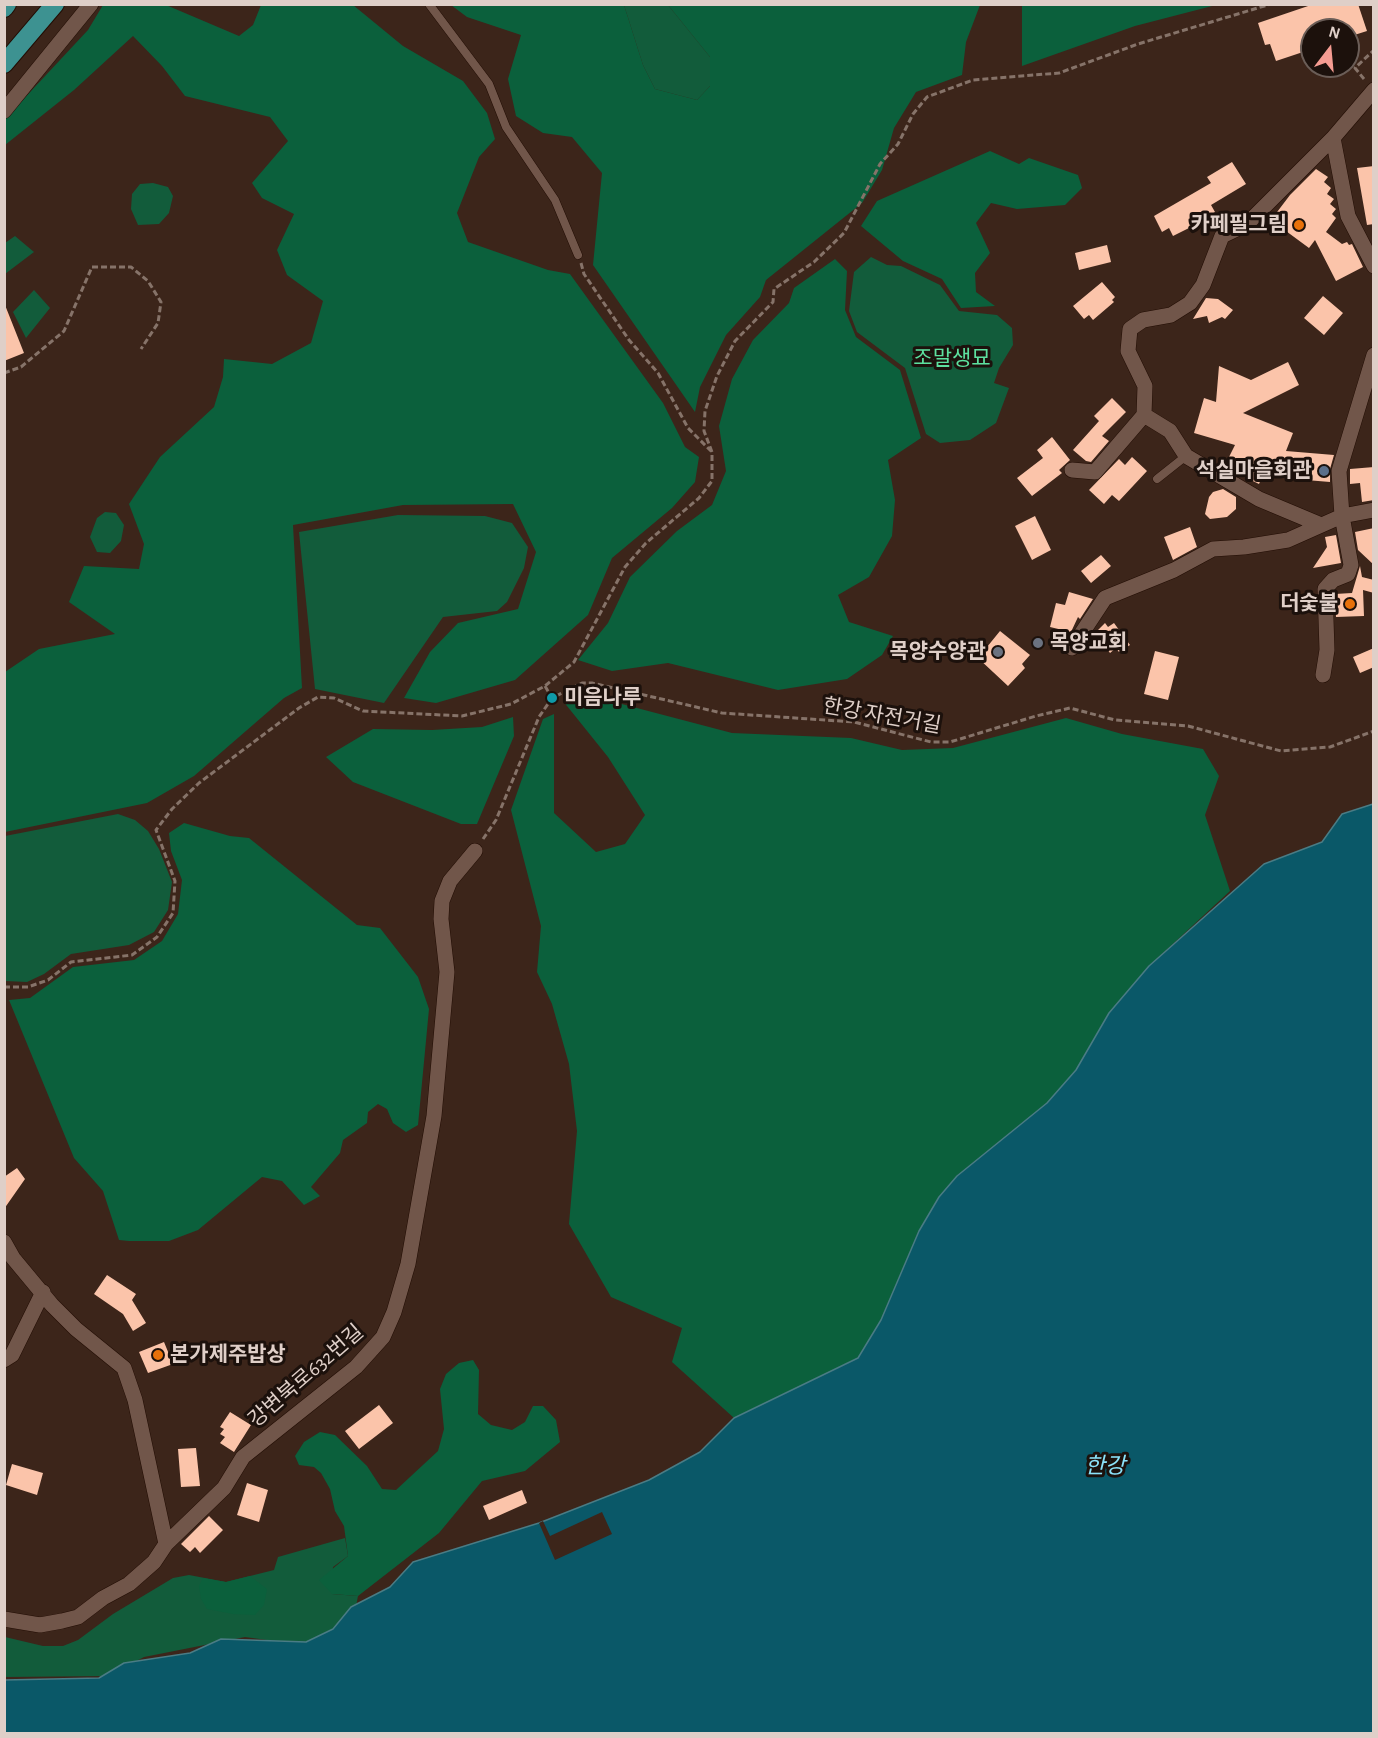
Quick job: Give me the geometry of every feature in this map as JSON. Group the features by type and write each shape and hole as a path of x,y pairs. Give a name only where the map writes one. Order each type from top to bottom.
{"highway":[{"path":"4,64 55,4"}],"street":[{"path":"4,111 91,4"},
{"path":"1072,470 1095,472 1144,415 1145,386 1128,351 1130,329 1143,320 1171,315 1190,303 1203,285 1222,236 1247,225 1333,138 1373,90"},
{"path":"1333,138 1348,216 1374,266"},
{"path":"1323,675 1327,650 1325,589 1333,580 1348,574 1351,565 1342,516 1339,471 1374,355"},
{"path":"1144,415 1170,431 1186,456 1259,499 1321,525"},
{"path":"1072,648 1105,598 1174,570 1213,549 1244,548 1288,540 1342,516 1374,510"},
{"name":"강변북로632번길","path":"4,1619 40,1625 78,1617 103,1598 129,1584 154,1562 166,1544 224,1488 243,1457 356,1366 378,1345 388,1326 408,1264 434,1116 447,972 441,920 442,901 450,881 475,851"},
{"path":"4,1242 13,1258 76,1329 124,1368 135,1400 166,1544"},
{"path":"4,1360 12,1355 43,1292"}],"lane":[{"path":"429,4 489,84 506,127 555,200 578,255"},
{"path":"1157,479 1186,456"}],"path":[{"path":"4,987 28,987 48,980 71,962 132,955 157,937 173,913 175,881 156,830 172,809 199,783 309,702 318,697 334,698 363,711 462,716 511,704 545,686 574,662 626,567 646,543 699,498 712,481 712,452 704,432 705,411 717,376 735,341 773,302 774,289 814,262 844,233 880,164 898,144 913,114 927,97 973,80 1059,72 1138,44 1271,4"},
{"path":"1373,90 1355,68 1374,50"},
{"path":"578,255 584,273 629,340 658,373 688,428 712,452"},
{"path":"4,374 21,367 64,331 92,267 131,267 148,281 161,302 158,323 141,348"},
{"name":"한강 자전거길","path":"552,698 574,686 592,683 722,713 854,722 931,742 950,742 1070,708 1115,720 1188,726 1281,751 1330,747 1374,731"},
{"path":"475,851 496,820 539,717 552,698 545,686"}],"green space":[{"path":"1022,4 1216,5 1135,26 1022,66"},
{"path":"103,5 166,5 239,36 253,25 261,5 353,5 403,46 463,81 487,113 495,139 479,157 457,213 468,242 548,270 570,274 663,403 685,447 699,457 695,482 672,508 612,558 588,615 515,680 436,703 404,698 430,652 458,623 518,609 536,552 513,504 403,505 293,525 302,688 284,698 194,776 147,803 5,832 5,672 39,649 115,634 69,602 84,566 139,569 144,544 129,504 160,457 214,407 223,377 224,359 272,364 311,343 323,301 287,275 277,250 294,214 262,198 252,183 288,141 270,117 185,96 162,66 133,36 74,90 5,145 5,119 88,30"},
{"path":"451,5 624,5 643,65 655,89 697,100 710,86 710,57 668,5 980,5 966,42 962,75 916,92 894,128 882,170 862,203 766,280 760,297 726,335 700,387 695,412 593,265 602,173 572,137 543,133 516,116 508,79 521,35 467,17"},
{"path":"624,5 668,5 710,57 710,86 697,100 655,89 643,65"},
{"path":"990,151 1019,164 1029,158 1078,175 1082,188 1065,205 1017,209 991,203 976,223 990,253 975,273 976,292 995,306 961,308 942,279 903,261 861,226 877,201"},
{"path":"153,183 168,187 173,196 169,213 159,224 138,225 131,209 132,194 140,184"},
{"path":"15,236 34,252 5,274 5,243"},
{"name":"조말생묘","path":"871,257 887,265 901,266 940,285 959,311 997,315 1012,328 1013,345 999,368 994,383 1009,388 996,423 970,440 940,443 926,434 905,368 857,332 849,311 854,272"},
{"path":"835,259 847,271 845,310 856,337 900,370 921,438 888,460 895,500 892,536 869,577 838,595 849,622 893,636 882,655 847,679 778,690 668,663 612,671 578,660 608,623 630,577 677,531 712,505 726,471 719,426 732,379 753,340 789,303 794,288"},
{"path":"34,290 50,308 26,338 13,312"},
{"path":"105,512 116,513 124,525 121,541 110,553 97,552 90,537 97,518"},
{"path":"398,515 485,516 512,523 528,547 524,568 507,602 497,611 443,617 384,703 315,689 299,532"},
{"path":"576,692 732,733 851,738 902,750 953,748 1066,718 1122,734 1203,749 1219,776 1205,815 1230,891 1149,966 1109,1013 1076,1070 1047,1103 957,1176 939,1197 919,1231 881,1320 858,1358 734,1418 672,1362 682,1328 611,1297 569,1224 577,1131 569,1064 552,1004 537,972 541,926 511,810 543,719 554,714 554,813 596,852 625,844 645,815 608,757 563,701"},
{"path":"513,717 514,736 477,824 461,824 353,782 326,757 373,729 432,730 482,727"},
{"path":"118,814 135,820 148,831 159,849 172,882 168,910 154,932 129,945 71,954 44,974 27,982 5,981 5,836"},
{"path":"184,823 230,836 249,838 357,925 380,928 418,977 429,1009 418,1125 406,1132 393,1123 387,1109 378,1104 368,1112 367,1123 343,1140 340,1153 311,1187 320,1196 304,1205 282,1181 262,1177 198,1230 169,1241 119,1240 103,1191 74,1158 9,1000 30,998 73,967 134,960 162,941 178,914 182,880 171,851 169,833"},
{"path":"473,1360 479,1370 478,1414 491,1425 512,1430 525,1422 533,1406 543,1406 556,1420 560,1442 525,1471 482,1481 439,1533 358,1596 332,1594 319,1580 348,1556 344,1526 335,1511 330,1489 321,1473 314,1467 299,1465 295,1456 304,1442 320,1432 335,1435 367,1466 382,1489 396,1490 438,1451 444,1429 440,1389 446,1374 459,1363"},
{"path":"345,1538 348,1556 333,1567 332,1594 358,1596 352,1627 311,1646 245,1637 144,1657 109,1676 5,1677 5,1637 43,1646 63,1646 78,1640 113,1614 173,1578 189,1575 226,1582 274,1570 278,1557"},
{"path":"250,1576 267,1589 264,1605 255,1615 207,1609 201,1599 199,1586 203,1578 226,1582"}],"water":[{"name":"한강","path":"1373,804 1373,1733 5,1734 4,1680 99,1678 124,1663 190,1653 221,1639 306,1642 333,1629 351,1607 390,1587 413,1562 539,1523 649,1480 700,1452 734,1418 858,1358 881,1320 919,1231 939,1197 957,1176 1047,1103 1076,1070 1109,1013 1149,966 1264,864 1322,842 1342,814"}],"pier":[{"path":"602,1512 612,1534 555,1560 539,1523 543,1521 550,1536"}],"building":[{"path":"1314,4 1358,4 1367,31 1360,33 1360,18 1300,18 1300,53 1276,61 1270,44 1265,45 1258,23"},
{"path":"1232,162 1246,184 1211,205 1215,212 1191,227 1173,236 1169,228 1162,232 1154,216 1211,183 1207,177"},
{"path":"1374,166 1374,224 1367,225 1357,168"},
{"path":"1316,169 1328,177 1324,182 1331,188 1327,194 1334,199 1330,204 1336,209 1332,214 1336,218 1326,232 1342,244 1347,242 1349,245 1352,244 1363,267 1336,281 1315,240 1309,248 1271,220 1290,195"},
{"path":"1107,245 1111,262 1079,270 1075,253"},
{"path":"1102,282 1115,297 1112,300 1114,302 1093,320 1089,315 1084,319 1073,306"},
{"path":"1323,296 1343,313 1324,335 1304,318"},
{"path":"1206,298 1218,299 1233,310 1225,319 1222,317 1209,323 1207,316 1193,319"},
{"path":"4,306 24,353 4,361"},
{"path":"1288,362 1299,385 1243,413 1293,433 1286,451 1334,455 1330,469 1330,482 1306,480 1306,474 1311,472 1262,477 1259,484 1224,467 1235,445 1194,433 1204,398 1216,402 1219,366 1251,380"},
{"path":"1112,398 1126,412 1102,436 1109,441 1091,462 1086,461 1073,450 1099,421 1094,416"},
{"path":"1052,437 1070,460 1059,470 1062,473 1032,496 1017,478 1043,458 1037,450"},
{"path":"1132,457 1147,471 1119,501 1112,495 1104,504 1089,490 1119,459 1125,465"},
{"path":"1374,467 1374,500 1362,502 1360,483 1350,484 1350,469"},
{"path":"1223,489 1236,497 1236,509 1227,517 1210,519 1205,514 1209,497 1213,492"},
{"path":"1035,516 1051,550 1032,560 1015,526"},
{"path":"1190,527 1197,547 1173,560 1164,537"},
{"path":"1374,528 1374,565 1358,550 1355,532"},
{"path":"1336,535 1341,563 1313,568 1327,547 1325,537"},
{"path":"1101,555 1111,566 1091,583 1081,571"},
{"path":"1360,566 1362,577 1374,580 1374,593 1363,590 1364,616 1336,617 1335,594 1352,593"},
{"path":"1069,592 1093,599 1080,619 1078,617 1071,632 1050,627 1056,603 1065,605"},
{"path":"1105,623 1108,627 1114,623 1130,645 1119,652 1116,648 1110,653 1105,646 1101,649 1092,636"},
{"path":"1000,631 1030,655 1022,664 1025,668 1008,686 978,658"},
{"path":"1374,648 1374,667 1360,673 1353,657"},
{"path":"1155,651 1179,657 1168,700 1144,694"},
{"path":"17,1168 25,1179 4,1209 4,1177"},
{"path":"107,1275 136,1294 132,1300 146,1323 133,1331 123,1314 94,1294"},
{"path":"164,1342 173,1364 148,1373 139,1352"},
{"path":"379,1405 393,1423 359,1449 345,1431"},
{"path":"230,1412 251,1425 234,1452 220,1443 225,1437 220,1434 224,1429 220,1427"},
{"path":"196,1448 200,1486 181,1487 178,1449"},
{"path":"12,1464 43,1473 37,1495 6,1485"},
{"path":"247,1483 268,1490 259,1522 237,1515"},
{"path":"522,1490 527,1503 489,1520 483,1506"},
{"path":"209,1516 223,1530 200,1553 195,1547 190,1552 181,1544"}],"place":[{"name":"카페필그림","path":"1299,225"},
{"name":"석실마을회관","path":"1324,471"},
{"name":"더숯불","path":"1350,604"},
{"name":"목양교회","path":"1038,643"},
{"name":"목양수양관","path":"998,652"},
{"name":"미음나루","path":"552,698"},
{"name":"본가제주밥상","path":"158,1355"}]}
